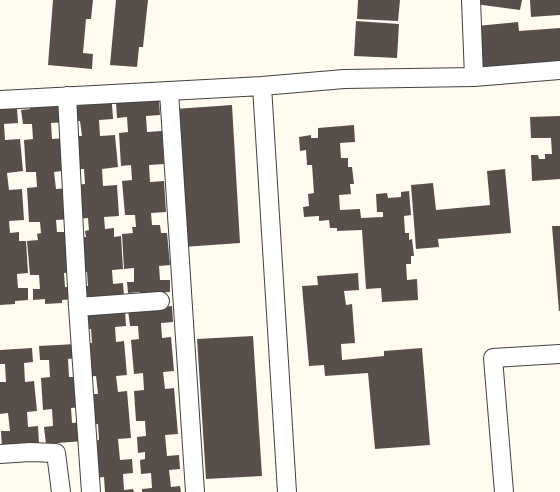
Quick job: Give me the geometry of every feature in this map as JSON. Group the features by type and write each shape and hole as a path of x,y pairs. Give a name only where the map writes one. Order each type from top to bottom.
{"street":[{"path":"471,0 474,77"},
{"path":"0,100 169,92 344,79 474,77 560,70"},
{"path":"262,86 287,492"},
{"path":"169,92 195,492"},
{"path":"67,96 78,307 91,492"},
{"path":"78,307 160,301"},
{"path":"504,492 493,358 560,354"},
{"path":"0,454 30,452 56,453 61,492"}],"building":[{"path":"53,0 93,0 91,19 86,19 83,53 93,54 92,69 48,65"},
{"path":"116,0 148,0 143,47 139,47 137,67 110,65"},
{"path":"358,0 400,0 398,21 357,19"},
{"path":"475,0 522,0 520,10 475,4"},
{"path":"530,0 560,0 560,15 531,17"},
{"path":"356,21 399,24 397,58 354,56"},
{"path":"518,22 519,31 560,28 560,64 480,70 477,26"},
{"path":"127,98 159,100 160,115 146,116 147,132 162,131 164,164 149,165 150,182 164,181 166,212 151,213 152,225 160,225 161,233 167,233 170,265 159,266 160,280 170,280 170,292 140,297 140,292 128,293 127,282 134,282 134,268 124,269 122,234 133,233 132,227 136,227 135,215 125,215 122,181 132,180 131,165 121,166 119,133 128,132 127,117 117,118 116,103 127,102"},
{"path":"103,99 103,104 112,104 113,119 99,120 100,136 115,135 118,167 102,169 103,186 117,185 119,216 104,217 105,229 114,228 114,237 121,236 123,269 112,270 113,284 123,283 124,296 94,301 93,296 81,297 81,286 88,286 87,272 78,272 75,238 86,237 85,231 89,230 88,218 78,219 75,185 85,184 84,169 74,169 72,136 82,136 80,121 71,121 70,107 79,106 78,101"},
{"path":"55,102 55,107 64,107 65,122 51,123 52,139 67,138 70,170 54,172 56,189 69,188 71,219 56,220 57,232 66,232 75,272 64,273 65,287 75,287 76,299 62,300 62,303 45,304 45,299 33,300 33,289 40,289 39,275 30,275 27,241 38,240 37,234 41,233 40,222 29,222 27,188 37,187 36,172 26,172 24,140 33,139 32,124 23,124 21,110 30,109 30,104"},
{"path":"0,104 17,108 18,123 4,124 5,140 20,139 23,171 7,173 9,190 22,189 24,220 9,221 10,233 19,232 19,241 26,241 28,273 17,274 18,288 28,288 28,300 15,301 15,304 0,305"},
{"path":"232,105 240,243 183,247 175,109"},
{"path":"560,116 560,179 532,181 531,155 538,155 539,159 545,159 545,154 552,154 551,138 531,138 530,117"},
{"path":"354,125 355,142 340,143 341,158 348,158 348,167 352,167 354,184 350,184 351,194 339,195 340,210 360,209 361,218 383,217 383,212 377,212 376,194 387,193 388,198 401,197 401,192 409,191 411,215 404,216 405,233 409,233 409,240 412,239 414,256 411,256 411,264 406,264 407,280 417,279 418,300 382,302 381,288 366,289 362,230 337,231 337,228 330,228 329,220 319,221 319,216 304,217 303,207 309,206 308,194 314,193 312,165 307,165 306,150 300,151 299,137 311,135 311,138 318,138 318,128"},
{"path":"505,169 511,233 438,239 439,247 416,249 411,185 433,183 436,210 490,205 487,171"},
{"path":"552,226 560,226 560,311 559,311"},
{"path":"358,273 359,290 344,291 346,305 352,304 355,343 341,344 342,360 384,356 384,351 422,348 430,445 375,449 368,373 325,376 324,365 309,366 302,286 318,285 317,276"},
{"path":"172,306 173,322 161,323 162,338 171,337 174,371 163,372 165,389 174,388 178,434 165,435 167,456 179,455 180,469 169,470 171,487 180,486 181,492 142,492 142,489 152,488 151,473 141,474 140,460 145,459 145,452 138,453 137,437 146,436 145,421 136,421 134,391 144,390 143,373 134,374 131,340 139,339 138,326 130,326 128,310"},
{"path":"125,310 126,326 115,327 116,342 124,341 127,375 116,376 118,392 127,391 131,438 118,439 120,460 132,459 133,473 123,474 124,490 133,489 134,492 105,492 104,477 94,478 93,464 98,463 98,456 92,457 90,441 99,440 98,424 90,425 87,394 98,394 96,376 86,377 84,343 92,343 91,329 83,330 81,314"},
{"path":"253,336 262,476 206,479 197,339"},
{"path":"76,344 77,358 68,359 69,377 78,377 81,407 71,408 72,423 82,422 83,441 46,444 44,427 53,426 52,409 43,410 41,378 50,377 49,360 40,360 39,346"},
{"path":"32,348 33,362 24,363 25,382 34,381 37,411 27,412 28,427 38,426 39,445 2,448 1,431 10,431 8,413 0,414 0,382 6,382 5,364 0,364 0,350"}]}
